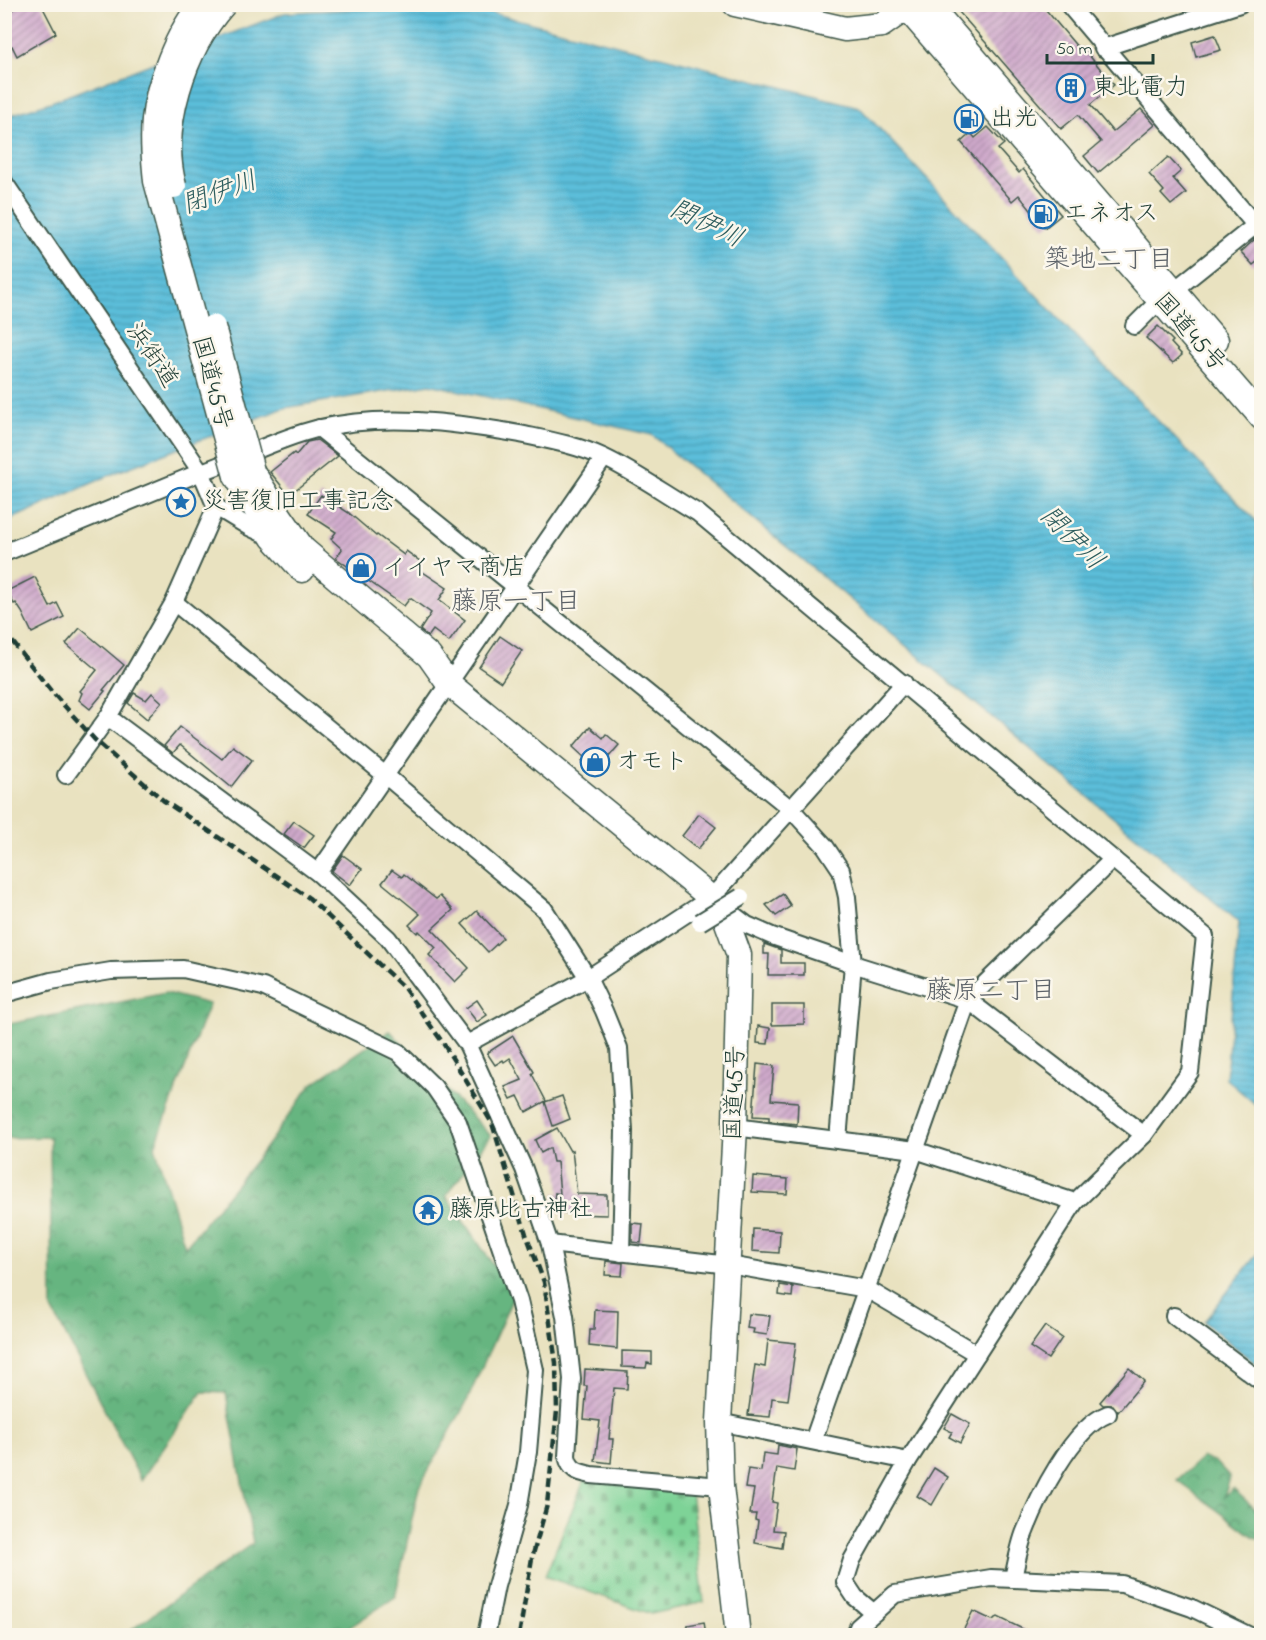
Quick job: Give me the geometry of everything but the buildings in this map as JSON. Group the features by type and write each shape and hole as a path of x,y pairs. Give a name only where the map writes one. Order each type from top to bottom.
{"highway":[{"name":"国道45号","path":"202,4 184,31 159,90 154,118 153,147 156,181 244,474 273,538 301,569 421,670 448,683 627,830 725,900 739,955 735,1127 719,1422 721,1486 738,1635"},
{"name":"国道45号","path":"225,4 198,42 183,71 174,104 170,140 172,180 244,474 280,516 303,549 429,656 448,683"},
{"path":"735,4 845,29 882,25 912,5"},
{"name":"国道45号","path":"912,5 1259,401"}],"street":[{"path":"1068,4 1103,48 1259,226 1168,295 1134,326"},
{"path":"1103,48 1240,4"},
{"name":"浜街道","path":"4,182 201,472 216,507"},
{"path":"4,553 230,462 283,438 319,428 352,423 418,420 474,425 578,447 604,458 698,513 1205,936 1190,1072 1144,1135 1075,1202 908,1461 852,1560 845,1582 855,1598 874,1613"},
{"path":"319,428 790,809 825,846 841,870 847,897 853,964 838,1140"},
{"path":"318,873 604,458"},
{"path":"66,775 108,717 174,602 216,507 249,527 273,538"},
{"path":"174,602 544,909 588,978 620,1048 624,1131 621,1253"},
{"path":"700,922 725,900 790,809 904,683"},
{"path":"108,717 318,873 388,938 466,1044 524,1169 550,1244 565,1316 572,1379 567,1456 569,1464 575,1471 591,1475 721,1486"},
{"path":"813,1441 968,999 1113,859"},
{"path":"725,900 747,925 853,964 968,999 1144,1135"},
{"path":"466,1044 725,900"},
{"path":"4,994 51,981 111,971 183,969 263,987 398,1052 434,1087 458,1122 519,1301 535,1370 528,1452 519,1505 496,1586 486,1635"},
{"path":"735,1127 915,1150 1075,1202"},
{"path":"550,1244 729,1266 867,1289 977,1354"},
{"path":"1174,1316 1262,1382"},
{"path":"1013,1579 1024,1535 1056,1469 1073,1442 1088,1425 1108,1413"},
{"path":"719,1422 908,1461"},
{"path":"855,1635 858,1628 895,1594 991,1578 1122,1584 1192,1608 1251,1635"}],"green space":[{"path":"166,993 209,1004 155,1146 185,1247 260,1155 311,1085 390,1031 491,1136 446,1196 514,1295 466,1403 419,1487 395,1597 338,1635 124,1635 253,1543 226,1393 202,1392 141,1480 52,1309 50,1137 5,1138 4,1025"},
{"path":"1203,1457 1215,1462 1230,1478 1224,1497 1233,1489 1261,1514 1261,1540 1248,1533 1177,1480"},
{"path":"584,1481 691,1492 704,1602 651,1614 545,1576"}],"water":[{"name":"閉伊川","path":"428,4 461,5 859,107 1072,333 1261,526 1261,1109 1226,1079 1239,922 652,435 430,384 284,408 117,472 5,522 4,117 51,102 285,13"},
{"path":"1261,1249 1261,1368 1204,1322"}],"railway":[{"path":"4,631 51,691 95,740 164,801 309,898 404,988 443,1043 492,1123 526,1234 544,1282 556,1363 557,1411 547,1505 532,1558 519,1636"}],"place":[{"name":"東北電力","path":"1071,88"},
{"name":"出光","path":"969,119"},
{"name":"エネオス","path":"1043,214"},
{"name":"災害復旧工事記念","path":"181,502"},
{"name":"イイヤマ商店","path":"361,568"},
{"name":"オモト","path":"595,762"},
{"name":"藤原比古神社","path":"428,1210"}],"district":[{"name":"築地二丁目","path":"1109,261"},
{"name":"藤原一丁目","path":"516,603"},
{"name":"藤原二丁目","path":"991,992"}]}
